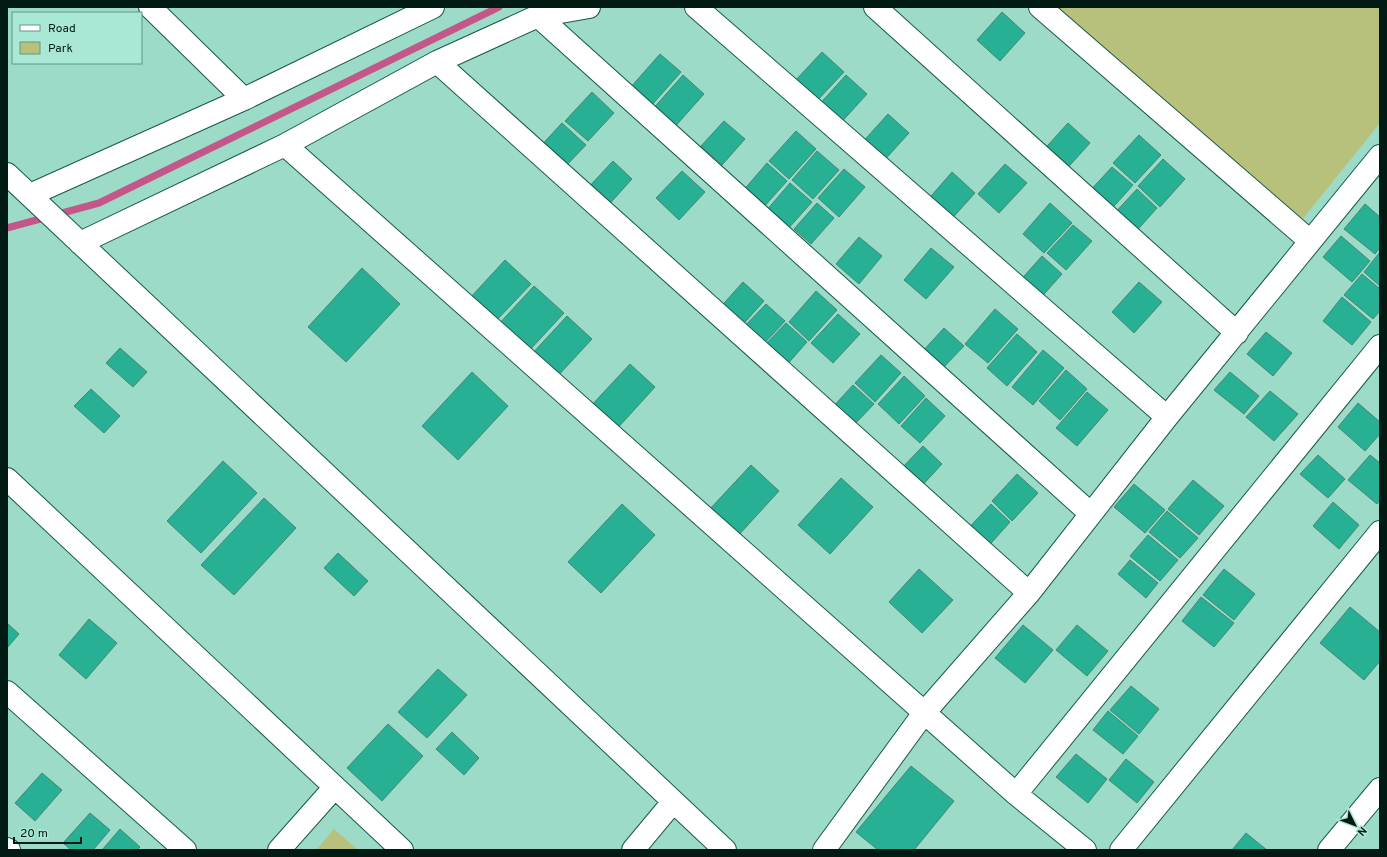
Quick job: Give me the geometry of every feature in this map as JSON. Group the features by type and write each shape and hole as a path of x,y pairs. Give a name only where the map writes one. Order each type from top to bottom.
{"street":[{"path":"150,7 244,99"},
{"path":"80,244 285,145 437,62 538,16 589,7"},
{"path":"696,7 1168,417"},
{"path":"875,7 1237,333"},
{"path":"1040,7 1310,241"},
{"path":"422,9 244,99 15,185 80,244 672,802 725,850"},
{"path":"538,16 1091,514"},
{"path":"437,62 1029,593"},
{"path":"285,145 924,713 1016,794 1085,850"},
{"path":"824,850 924,713 1029,593 1168,417 1380,156"},
{"path":"1016,794 1380,346"},
{"path":"7,479 334,788 402,850"},
{"path":"1121,850 1380,532"},
{"path":"7,692 185,850"},
{"path":"279,850 334,788"},
{"path":"1329,850 1380,789"},
{"path":"633,850 672,802"}],"green space":[{"path":"1050,7 1380,7 1380,123 1301,221"},
{"path":"334,829 358,850 316,850"}],"building":[{"path":"1002,12 1025,33 1000,61 977,40"},
{"path":"822,52 844,72 815,103 793,83"},
{"path":"660,54 681,72 651,106 630,88"},
{"path":"683,75 704,94 672,130 651,111"},
{"path":"846,75 867,94 837,127 816,108"},
{"path":"592,92 614,113 588,141 565,121"},
{"path":"888,114 909,133 880,165 859,146"},
{"path":"724,121 745,139 722,165 701,146"},
{"path":"562,123 586,145 561,171 538,149"},
{"path":"1068,123 1090,143 1062,174 1040,154"},
{"path":"796,131 816,149 789,179 769,161"},
{"path":"1139,135 1161,155 1135,183 1113,163"},
{"path":"817,151 839,170 813,199 792,180"},
{"path":"1163,159 1185,179 1160,207 1138,186"},
{"path":"613,161 632,179 604,210 584,192"},
{"path":"767,163 787,181 762,209 742,192"},
{"path":"1005,164 1027,183 999,213 978,194"},
{"path":"1112,167 1133,185 1107,214 1086,195"},
{"path":"844,169 865,187 839,217 818,198"},
{"path":"682,171 705,192 679,220 656,198"},
{"path":"952,172 975,193 948,223 925,203"},
{"path":"790,183 812,202 787,230 766,211"},
{"path":"1137,189 1157,208 1132,236 1111,217"},
{"path":"817,203 834,218 811,244 794,229"},
{"path":"1050,203 1072,223 1044,253 1023,234"},
{"path":"1365,204 1380,217 1380,248 1375,254 1344,229"},
{"path":"1073,225 1092,241 1066,270 1047,253"},
{"path":"1341,236 1370,261 1352,282 1323,257"},
{"path":"859,237 882,256 859,284 836,264"},
{"path":"931,248 954,267 926,299 904,280"},
{"path":"1380,252 1380,286 1364,272"},
{"path":"1042,256 1062,274 1038,301 1018,283"},
{"path":"505,260 531,284 494,323 469,299"},
{"path":"362,268 400,304 346,362 308,327"},
{"path":"1362,274 1380,289 1380,311 1373,319 1344,295"},
{"path":"743,282 764,301 738,330 717,311"},
{"path":"1139,282 1162,302 1134,333 1112,312"},
{"path":"534,286 564,313 527,353 497,326"},
{"path":"816,291 837,310 809,341 789,322"},
{"path":"1342,297 1371,322 1352,345 1323,321"},
{"path":"766,304 785,321 759,349 740,331"},
{"path":"995,309 1018,329 988,363 965,344"},
{"path":"838,314 860,334 833,363 811,343"},
{"path":"567,316 592,339 555,379 530,356"},
{"path":"786,323 807,342 785,367 763,347"},
{"path":"944,328 964,346 940,371 921,353"},
{"path":"1266,332 1292,353 1273,376 1247,354"},
{"path":"1017,334 1037,352 1007,386 987,368"},
{"path":"120,348 147,372 133,387 106,363"},
{"path":"1043,350 1064,368 1033,405 1012,387"},
{"path":"881,355 901,373 875,402 855,383"},
{"path":"630,364 655,387 614,432 589,408"},
{"path":"1066,370 1087,389 1060,420 1039,401"},
{"path":"472,372 508,406 458,460 422,426"},
{"path":"1230,372 1259,396 1244,414 1214,390"},
{"path":"904,376 925,396 899,424 878,404"},
{"path":"853,385 874,404 851,428 831,409"},
{"path":"91,389 120,416 104,433 74,406"},
{"path":"1270,391 1298,414 1274,441 1246,417"},
{"path":"1087,392 1108,410 1077,446 1056,428"},
{"path":"926,398 945,416 920,443 901,426"},
{"path":"1358,403 1380,422 1380,434 1365,451 1338,427"},
{"path":"923,446 942,464 918,490 898,472"},
{"path":"1318,455 1345,479 1328,498 1300,474"},
{"path":"1370,455 1380,463 1380,500 1377,504 1348,480"},
{"path":"223,461 257,493 201,553 167,521"},
{"path":"751,465 779,491 736,538 708,511"},
{"path":"1017,474 1038,493 1012,521 992,501"},
{"path":"841,478 873,507 830,554 798,525"},
{"path":"1193,480 1224,506 1199,535 1168,509"},
{"path":"1134,484 1165,510 1145,533 1114,507"},
{"path":"264,498 296,528 234,595 201,565"},
{"path":"1333,502 1359,525 1339,549 1313,526"},
{"path":"622,504 655,535 601,593 568,562"},
{"path":"991,504 1010,522 985,550 965,532"},
{"path":"1167,511 1198,538 1180,558 1149,532"},
{"path":"1148,535 1178,560 1160,581 1130,556"},
{"path":"338,553 368,581 354,596 324,568"},
{"path":"1130,560 1158,583 1146,598 1118,574"},
{"path":"919,569 953,600 922,633 889,602"},
{"path":"1224,569 1255,594 1234,620 1203,595"},
{"path":"1201,597 1234,623 1214,647 1182,621"},
{"path":"1350,607 1380,632 1380,661 1364,680 1320,643"},
{"path":"89,619 117,643 86,679 59,655"},
{"path":"7,623 19,634 7,648"},
{"path":"1023,625 1053,650 1025,683 995,658"},
{"path":"1077,625 1108,651 1087,676 1056,650"},
{"path":"438,669 467,695 427,738 398,712"},
{"path":"1131,686 1159,709 1139,734 1110,710"},
{"path":"1108,711 1138,736 1123,754 1093,730"},
{"path":"388,724 423,756 382,801 347,768"},
{"path":"452,732 479,758 464,775 436,749"},
{"path":"1076,754 1107,779 1088,803 1056,777"},
{"path":"1126,759 1154,782 1137,803 1109,780"},
{"path":"911,766 954,801 914,850 878,850 856,832"},
{"path":"42,773 62,790 35,821 15,803"},
{"path":"90,813 110,830 93,850 71,850 63,843"},
{"path":"120,829 140,847 137,850 102,850"},
{"path":"1246,833 1267,850 1232,850"}],"waterway":[{"path":"7,228 99,203 499,7"}]}
